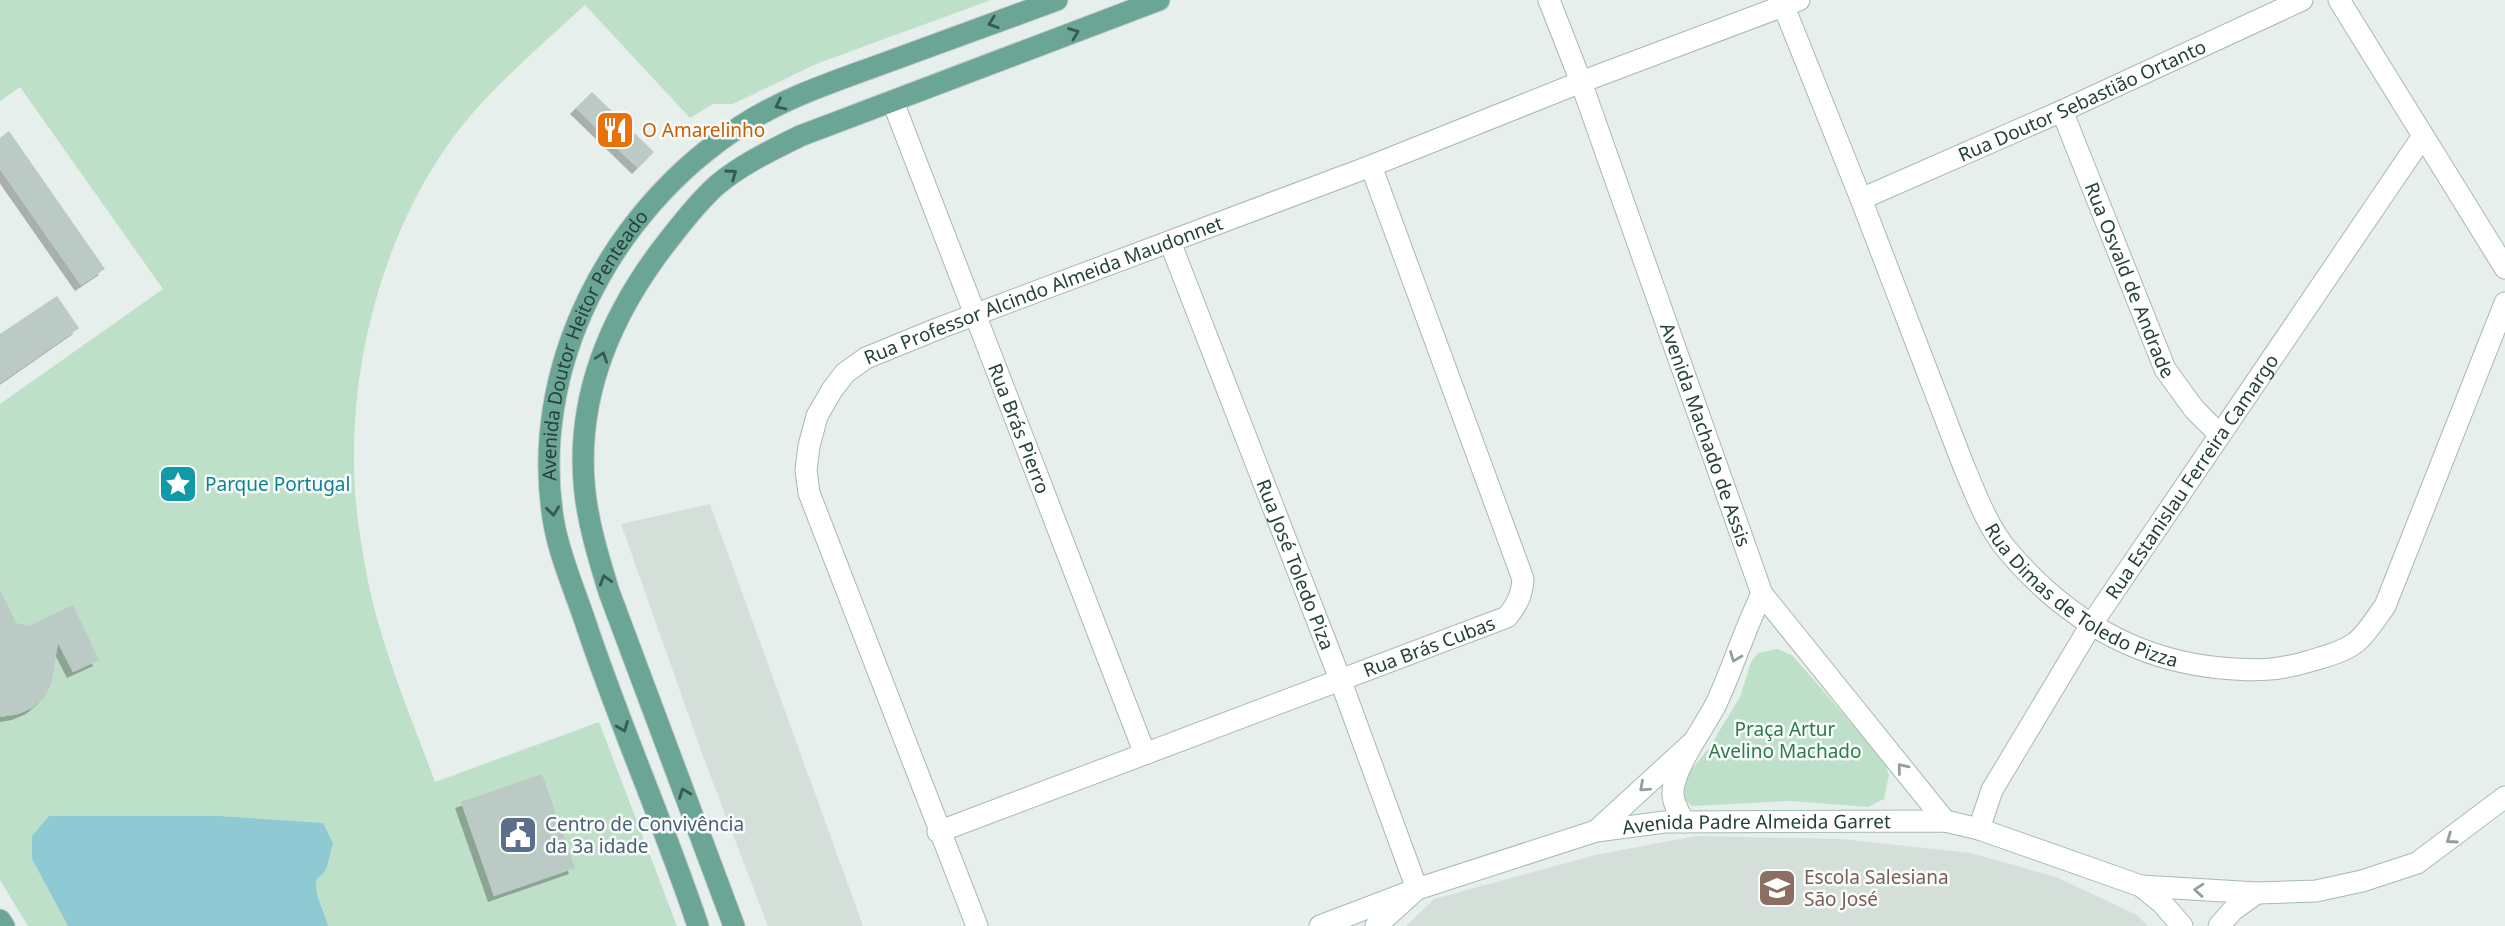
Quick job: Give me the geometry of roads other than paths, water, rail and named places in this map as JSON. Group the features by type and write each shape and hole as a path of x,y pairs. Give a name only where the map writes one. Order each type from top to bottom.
{"main road":[{"name":"Avenida Doutor Heitor Penteado","path":"698,926 614,705 554,526 547,456 551,414 573,335 592,290 619,244 654,198 741,125 778,105 829,83 1057,0"},
{"name":"Avenida Doutor Heitor Penteado","path":"734,926 609,592 592,536 585,491 585,443 590,396 601,356 617,317 645,269 688,215 718,184 754,159 800,136 1159,0"},
{"path":"0,920 4,926"}],"street":[{"name":"Avenida Machado de Assis","path":"1549,0 1581,82 1762,594 1945,821"},
{"name":"Rua Doutor Sebastião Ortanto","path":"1861,199 2062,111 2302,0"},
{"path":"2339,0 2505,268"},
{"name":"Rua Professor Alcindo Almeida Maudonnet","path":"977,926 938,832 809,493 806,470 817,416 845,373 866,358 975,315 1371,166 1581,82 1791,3"},
{"name":"Rua Dimas de Toledo Pizza","path":"1791,3 1861,199 1983,510 2006,549 2045,590 2091,625 2137,648 2189,665 2283,669 2355,643 2385,606 2505,303"},
{"name":"Rua Brás Pierro","path":"893,102 1145,754"},
{"name":"Rua Osvald de Andrade","path":"2062,111 2165,369 2194,409 2220,435"},
{"name":"Rua Estanislau Ferreira Camargo","path":"1979,828 1992,790 2091,625 2423,136"},
{"name":"Rua Brás Cubas","path":"938,832 1507,617 1517,605 1523,579 1371,166"},
{"name":"Rua José Toledo Piza","path":"1170,242 1340,679 1417,889"},
{"path":"1684,822 1672,793 1692,743 1714,706 1762,594"},
{"path":"1596,831 1692,743"},
{"path":"2141,886 2258,893 2316,891 2362,881 2417,863 2505,797"},
{"name":"Avenida Padre Almeida Garret","path":"1320,926 1417,889 1596,831 1684,822 1945,821 1979,828 2141,886 2162,903 2182,926"},
{"path":"1376,926 1417,889"},
{"path":"2219,926 2233,910 2258,893"}],"water":[{"path":"49,816 218,816 323,823 333,843 326,870 316,880 316,887 328,926 68,926 32,859 32,836"}],"place":[{"name":"O Amarelinho","path":"615,130"},
{"name":"Parque Portugal","path":"178,484"},
{"name":"Centro de Convivência da 3a idade","path":"518,835"},
{"name":"Escola Salesiana São José","path":"1777,888"}],"park label":[{"name":"Praça Artur Avelino Machado","path":"1785,740"}]}
